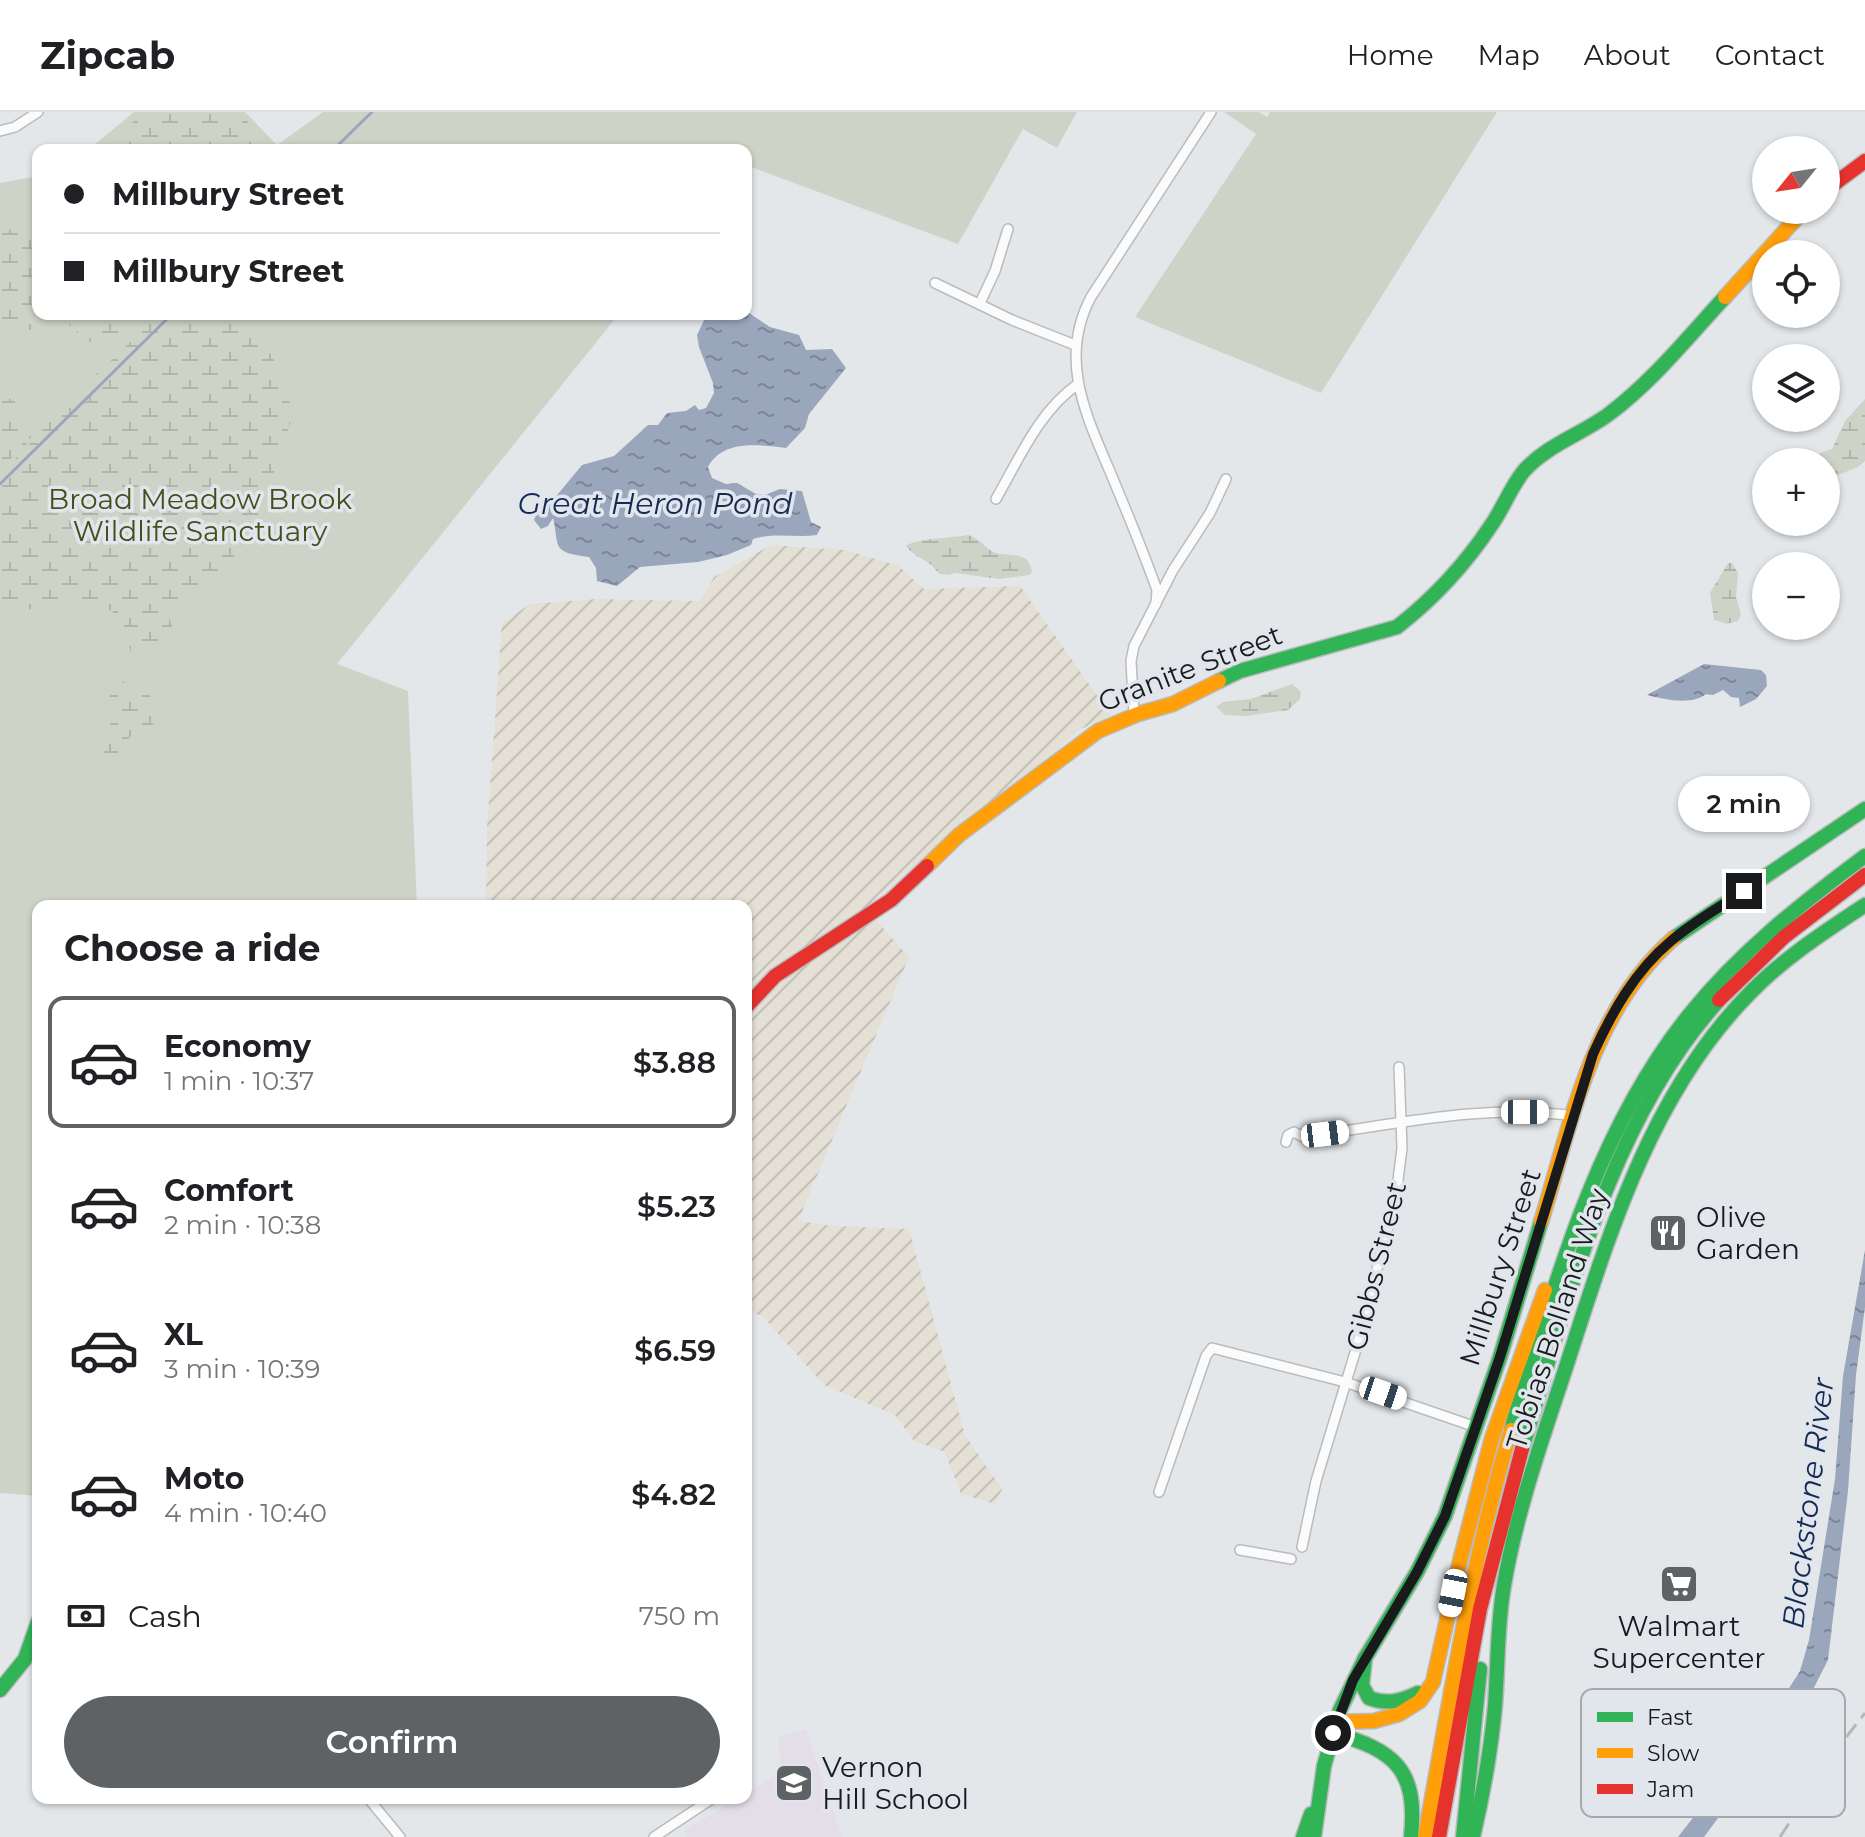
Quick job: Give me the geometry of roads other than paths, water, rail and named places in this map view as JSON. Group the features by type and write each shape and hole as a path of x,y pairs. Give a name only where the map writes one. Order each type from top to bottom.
{"main road":[{"path":"1840,180 1865,161"},
{"name":"Granite Street","path":"752,1001 775,976 875,912 905,889 928,863 993,808 1036,780 1090,736 1134,715 1173,704 1240,671 1368,638 1397,627 1415,613 1474,549 1522,473 1535,460 1609,414 1653,376 1791,224"},
{"name":"Millbury Street","path":"1314,1837 1317,1803 1334,1727 1365,1658 1431,1546 1476,1427 1593,1054 1604,1029 1634,980 1672,940 1865,809"},
{"path":"1334,1727 1399,1714 1420,1701 1433,1682 1460,1561 1501,1409 1545,1289 1634,1097 1668,1043 1702,998 1775,925 1865,856"},
{"path":"1439,1837 1497,1534 1577,1274 1625,1143 1671,1061 1727,991 1772,947 1865,875"},
{"name":"Tobias Bolland Way","path":"1473,1837 1491,1745 1498,1617 1506,1570 1540,1448 1596,1274 1640,1158 1662,1113 1694,1060 1737,1005 1772,970 1819,933 1865,905"},
{"path":"1425,1837 1464,1621 1487,1518 1517,1409 1596,1178"},
{"path":"1463,1837 1497,1534"},
{"path":"0,1690 25,1664 32,1648"},
{"path":"1365,1658 1362,1685 1374,1701 1386,1703 1402,1700 1433,1682"},
{"path":"1334,1727 1380,1748 1401,1768 1413,1794 1411,1837"},
{"path":"1303,1837 1317,1803"}],"street":[{"path":"0,131 15,127 38,112"},
{"path":"1156,604 1157,590 1083,408 1075,345 1080,317 1091,297 1211,112"},
{"path":"980,303 995,271 1008,229"},
{"path":"935,283 1012,320 1075,345"},
{"path":"996,499 1042,419 1063,394 1078,384"},
{"path":"1134,715 1131,660 1134,646 1173,570 1210,513 1226,479"},
{"name":"Gibbs Street","path":"1302,1547 1316,1481 1357,1346 1396,1196 1402,1161 1399,1067"},
{"path":"1286,1142 1288,1135 1294,1132 1303,1137 1472,1113 1546,1112 1575,1116"},
{"path":"1159,1492 1209,1349 1345,1382 1476,1427"},
{"path":"1240,1550 1291,1559"},
{"path":"373,1804 400,1837"},
{"path":"654,1837 704,1804"}],"water":[{"name":"Great Heron Pond","path":"752,315 770,327 799,335 806,350 832,349 846,368 809,414 805,428 786,448 753,445 732,448 715,458 708,467 712,478 726,484 737,483 756,494 765,495 780,489 802,491 811,522 821,527 817,535 777,535 753,539 751,545 698,562 640,567 617,586 597,581 596,568 589,557 568,553 559,546 553,518 548,526 541,529 534,520 538,510 553,500 582,465 614,456 648,425 658,425 667,413 686,411 695,405 699,410 706,408 714,393 713,383 697,335 704,320 752,320"},
{"path":"1704,664 1761,670 1766,675 1767,686 1756,699 1740,707 1739,698 1731,697 1723,690 1685,701 1647,695"},
{"path":"1865,1250 1865,1307 1828,1660 1813,1689 1788,1689 1800,1671 1809,1640 1835,1479 1843,1376"},
{"path":"1694,1817 1719,1817 1704,1837 1678,1837"}],"waterway":[{"path":"339,144 372,112"},
{"path":"0,484 166,320"}],"railway":[{"path":"1845,1739 1865,1713"},
{"path":"1780,1837 1793,1817"}],"place":[{"name":"Olive Garden","path":"1668,1233"},
{"name":"Walmart Supercenter","path":"1679,1584"},
{"name":"Vernon Hill School","path":"794,1783"}],"park label":[{"name":"Broad Meadow Brook Wildlife Sanctuary","path":"200,515"}],"water label":[{"name":"Blackstone River","path":"1808,1503"}]}
